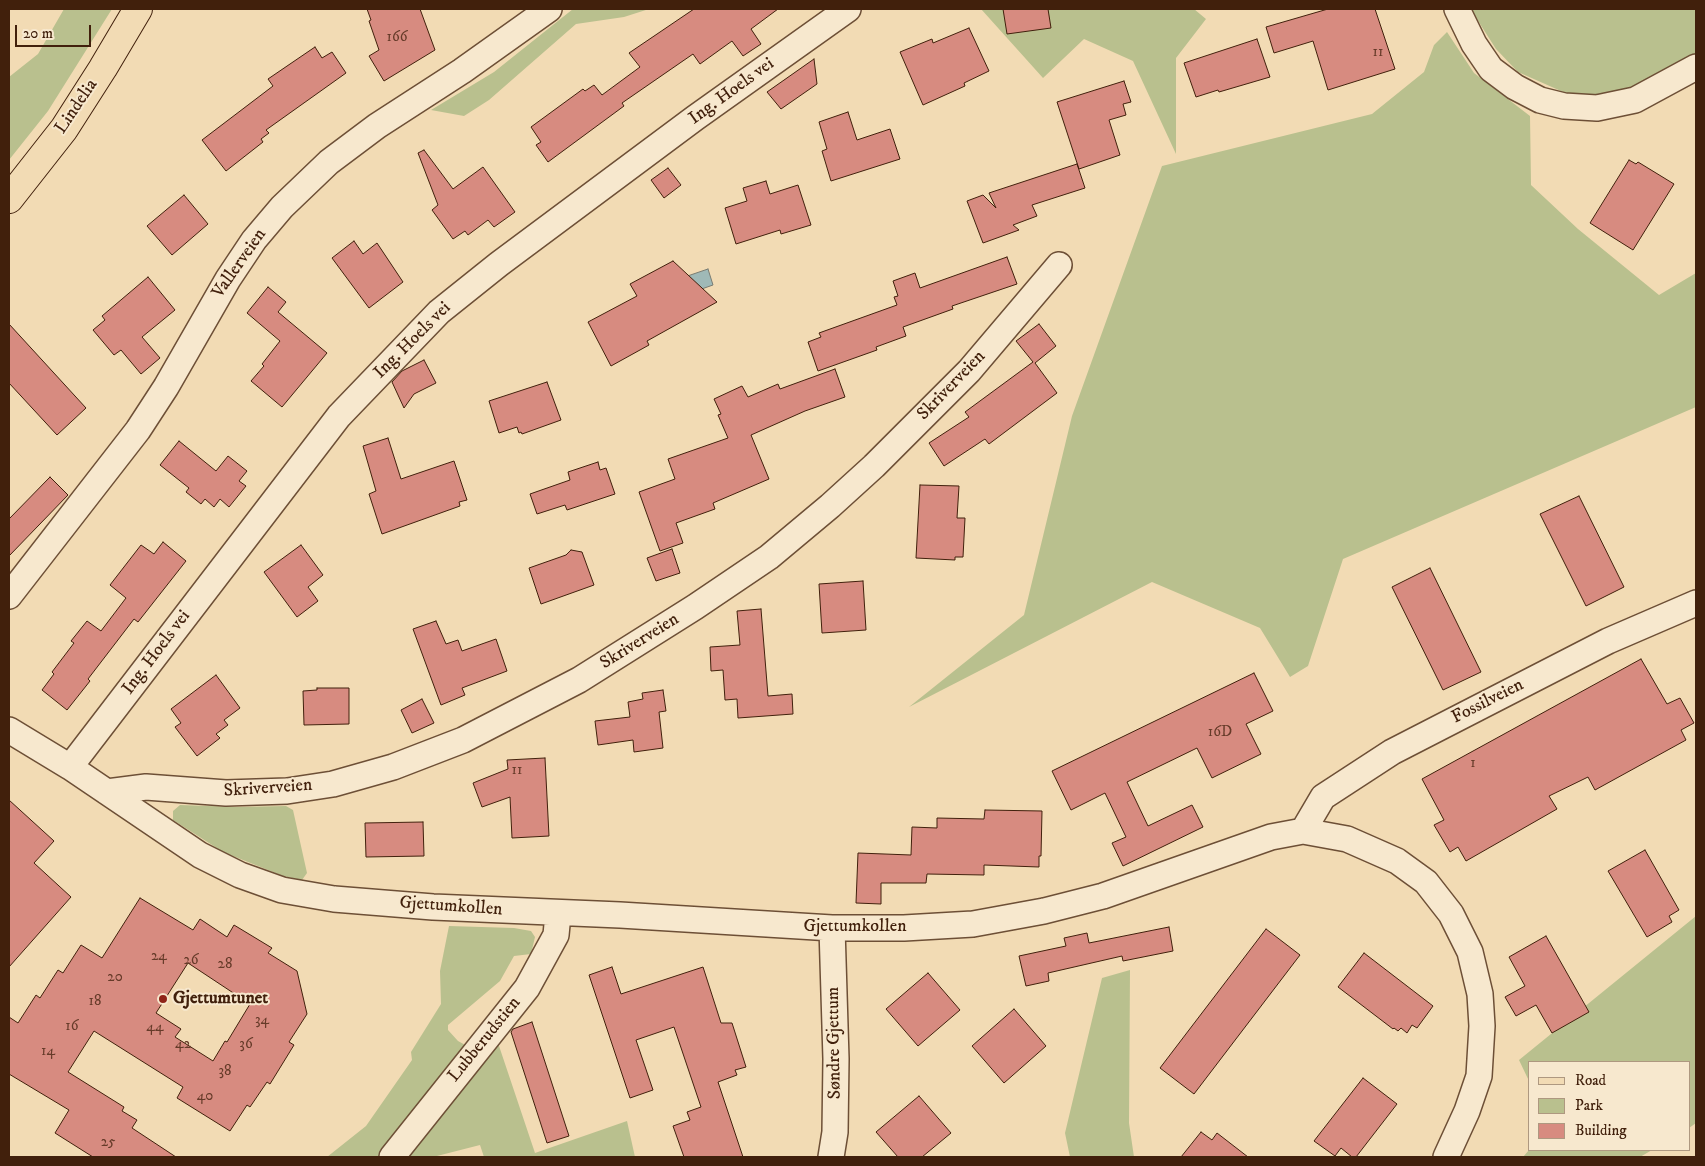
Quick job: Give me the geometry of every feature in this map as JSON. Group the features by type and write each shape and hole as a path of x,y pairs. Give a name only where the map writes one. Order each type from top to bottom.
{"main road":[{"name":"Lindelia","path":"9,199 64,129 138,9"}],"street":[{"name":"Vallerveien","path":"9,596 138,430 166,387 228,279 254,240 282,207 329,162 377,126 462,71 549,9"},
{"name":"Ing. Hoels vei","path":"70,767 339,416 434,317 523,246 695,118 848,9"},
{"path":"1457,9 1474,44 1491,69 1540,100 1564,106 1597,108 1635,100 1696,67"},
{"name":"Skriverveien","path":"108,792 146,787 244,793 287,791 333,784 392,767 463,740 579,680 695,607 769,557 830,506 874,466 969,371 1059,266"},
{"name":"Fossilveien","path":"1303,831 1323,797 1392,752 1608,641 1696,603"},
{"name":"Gjettumkollen","path":"9,730 70,767 200,855 240,875 282,890 334,899 558,914 630,916 832,928 904,928 973,924 1044,911 1103,896 1272,837 1303,831 1347,839 1397,861 1426,882 1451,914 1470,952 1480,994 1482,1026 1478,1076 1467,1111 1446,1157"},
{"name":"Lubberudstien","path":"392,1157 527,988 556,935 558,914"},
{"name":"Søndre Gjettum","path":"831,1157 835,1132 836,1059 832,928"}],"green space":[{"path":"64,9 112,9 48,111 9,160 9,77 38,54"},
{"path":"573,9 649,9 624,17 576,24 489,100 464,116 431,110 494,72"},
{"path":"981,9 1194,9 1206,19 1176,58 1176,154 1133,61 1084,39 1043,78"},
{"path":"1472,9 1696,9 1696,59 1677,70 1588,103 1518,72 1496,49"},
{"path":"1447,32 1474,73 1530,116 1531,185 1578,229 1659,295 1696,273 1696,407 1343,559 1308,666 1290,677 1260,628 1152,582 909,707 1024,615 1072,416 1162,166 1372,114 1424,72 1434,45"},
{"path":"180,805 286,806 293,810 307,873 302,880 283,876 223,852 173,820 173,811"},
{"path":"1696,916 1696,1123 1690,1127 1690,1061 1528,1061 1528,1079 1519,1060"},
{"path":"449,926 514,928 531,931 535,937 531,954 514,956 500,981 448,1025 448,1030 458,1041 467,1046 381,1157 327,1157 366,1126 412,1060 411,1052 441,1004 440,971"},
{"path":"1130,970 1129,1123 1134,1157 1070,1157 1065,1133 1102,978"},
{"path":"496,1037 535,1153 627,1121 635,1157 484,1157 480,1145 433,1157 409,1157"},
{"path":"1528,1151 1650,1151 1640,1157 1523,1157"}],"water":[{"path":"708,269 713,285 676,298 670,282"}],"building":[{"path":"367,9 420,9 435,50 384,81 369,56 379,50"},
{"path":"694,9 778,9 751,29 761,44 743,56 732,41 700,64 693,54 622,103 624,106 548,162 536,145 541,142 531,127 583,89 585,91 594,85 602,95 640,67 629,53"},
{"path":"1003,9 1048,9 1051,28 1007,34"},
{"path":"1328,9 1375,9 1395,69 1328,90 1313,41 1274,53 1266,27"},
{"path":"969,28 989,71 964,83 965,86 923,105 900,52 932,39 933,43"},
{"path":"1257,39 1270,77 1196,97 1184,63"},
{"path":"315,47 322,58 332,52 346,73 266,130 269,133 261,139 263,142 226,171 202,140 273,86 268,79"},
{"path":"814,59 817,84 781,109 767,92"},
{"path":"1124,81 1131,102 1123,104 1126,115 1109,120 1120,155 1079,169 1057,102"},
{"path":"848,112 857,140 890,129 900,159 831,181 822,151 827,149 819,122"},
{"path":"424,150 453,189 483,167 515,212 494,227 488,220 468,235 465,231 453,239 432,210 438,205 418,153"},
{"path":"1629,160 1636,164 1638,162 1674,184 1633,250 1590,223"},
{"path":"1077,164 1085,188 1032,205 1037,216 1013,225 1019,230 983,243 967,201 983,195 996,208 989,193"},
{"path":"668,168 681,185 664,198 651,180"},
{"path":"766,181 770,194 798,185 811,225 781,234 780,230 736,244 725,208 747,201 743,188"},
{"path":"184,195 208,224 172,255 147,226"},
{"path":"354,241 363,254 377,243 403,282 369,308 332,258"},
{"path":"1007,257 1017,284 952,306 953,309 903,327 906,336 876,347 877,350 818,371 808,342 821,337 819,333 897,305 894,297 898,296 893,281 915,273 920,288"},
{"path":"673,261 717,302 647,341 649,345 611,366 588,322 637,296 630,284"},
{"path":"148,277 175,310 142,337 160,358 141,374 121,350 114,355 93,330 105,320 102,316"},
{"path":"268,287 286,302 278,312 327,353 282,407 251,381 264,366 262,364 280,341 247,313"},
{"path":"9,324 86,408 57,435 9,383"},
{"path":"1039,324 1056,346 1035,363 1057,393 989,444 985,439 944,466 929,443 969,417 965,412 1033,362 1016,341"},
{"path":"424,360 436,383 414,394 404,408 392,382 402,371"},
{"path":"835,369 845,397 805,411 751,435 769,479 713,503 715,509 676,523 683,543 660,551 639,492 675,479 668,459 728,438 718,415 721,414 714,399 742,386 748,397 778,384 780,389"},
{"path":"547,382 561,420 522,434 521,432 519,433 517,427 499,433 489,401"},
{"path":"388,438 401,479 454,461 467,500 459,502 460,506 382,534 369,494 376,491 363,446"},
{"path":"179,441 216,471 228,456 247,471 239,481 246,486 229,507 220,499 214,507 205,499 201,504 186,492 189,488 160,465"},
{"path":"598,462 600,470 606,468 615,494 567,510 565,505 537,514 530,494 570,480 568,472"},
{"path":"50,477 68,495 9,556 9,519"},
{"path":"920,485 959,486 957,518 965,518 963,557 955,557 955,560 916,558"},
{"path":"1579,496 1624,587 1586,606 1540,514"},
{"path":"163,542 186,561 138,622 134,619 67,710 42,690 54,674 52,672 74,643 71,641 87,621 101,631 126,598 110,585 141,545 154,554"},
{"path":"301,545 323,575 308,587 318,601 297,617 264,572"},
{"path":"672,549 680,573 656,581 647,558"},
{"path":"571,550 582,552 594,585 541,604 529,568 566,555"},
{"path":"1430,568 1481,672 1443,690 1392,587"},
{"path":"863,581 866,630 822,633 819,584"},
{"path":"761,609 768,696 792,694 793,714 738,718 737,699 725,700 723,670 711,671 710,647 740,645 737,611"},
{"path":"436,621 446,644 458,640 462,651 496,639 507,671 462,688 465,695 441,705 413,629"},
{"path":"1641,659 1667,704 1680,698 1694,723 1681,730 1686,740 1595,790 1588,777 1549,796 1557,809 1466,861 1458,847 1450,852 1434,825 1444,820 1422,779"},
{"path":"1254,673 1273,711 1246,724 1261,754 1212,778 1197,748 1127,782 1148,826 1192,805 1203,827 1123,866 1112,843 1126,837 1105,793 1071,810 1052,771"},
{"path":"216,675 240,708 224,720 228,725 216,734 220,738 197,756 175,727 181,723 171,709"},
{"path":"317,688 349,688 349,724 304,725 303,691 317,690"},
{"path":"663,690 666,711 659,712 663,748 634,752 633,740 598,745 595,721 630,717 628,702 643,699 642,693"},
{"path":"422,699 434,723 412,733 401,710"},
{"path":"545,758 549,836 512,838 510,797 482,807 473,783 508,769 507,760"},
{"path":"9,800 54,841 34,863 71,897 9,967"},
{"path":"985,810 1042,811 1039,867 984,865 984,875 927,874 926,883 881,883 881,904 856,903 858,853 911,855 912,827 937,828 937,818 984,819"},
{"path":"423,822 424,856 366,857 365,823"},
{"path":"1645,850 1679,910 1669,916 1672,922 1647,937 1608,871"},
{"path":"140,898 193,930 200,919 227,937 234,925 272,948 268,953 297,971 307,1014 289,1042 294,1045 270,1084 267,1082 250,1107 247,1105 230,1131 177,1098 183,1087 94,1031 68,1072 124,1107 122,1111 137,1120 132,1128 176,1157 93,1157 55,1133 69,1110 9,1074 9,1017 18,1023 36,995 40,998 58,970 63,973 81,945 102,958","holes":["188,963 250,1004 213,1061 175,1037 181,1029 156,1013"]},
{"path":"1169,927 1173,951 1123,961 1122,956 1048,973 1049,981 1026,986 1019,956 1066,946 1064,938 1087,933 1089,943"},
{"path":"1266,929 1300,955 1194,1094 1160,1068"},
{"path":"1546,936 1589,1012 1552,1033 1536,1005 1516,1016 1505,997 1525,986 1509,957"},
{"path":"1364,953 1433,1006 1417,1028 1412,1025 1407,1033 1401,1028 1398,1031 1393,1029 1338,987"},
{"path":"612,967 621,994 703,967 721,1023 732,1023 746,1067 735,1070 737,1075 718,1082 743,1157 684,1157 673,1126 690,1120 687,1112 701,1107 674,1027 636,1040 653,1090 630,1098 589,975"},
{"path":"928,973 960,1010 918,1046 886,1009"},
{"path":"1014,1009 1046,1046 1004,1083 972,1046"},
{"path":"532,1022 569,1136 547,1143 511,1032 513,1029"},
{"path":"1363,1078 1397,1104 1356,1157 1352,1157 1341,1148 1335,1156 1314,1141"},
{"path":"919,1096 951,1133 922,1157 898,1157 876,1132"},
{"path":"1201,1132 1212,1140 1217,1133 1248,1157 1181,1157"}],"place":[{"name":"Gjettumtunet","path":"163,999"}]}
